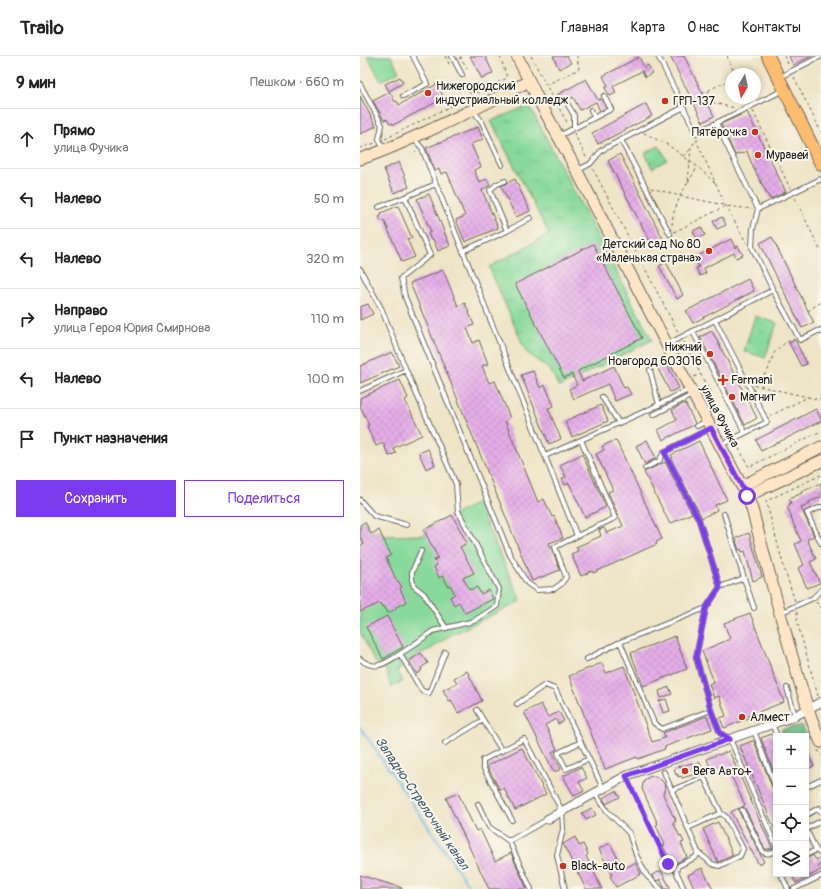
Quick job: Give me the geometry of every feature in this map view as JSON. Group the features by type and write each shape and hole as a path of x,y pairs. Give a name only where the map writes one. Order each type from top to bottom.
{"main road":[{"path":"768,56 821,164"}],"street":[{"name":"улица Фучика","path":"517,56 667,345 745,491 752,509 807,709 821,742"},
{"path":"360,159 382,146 413,138 529,81"},
{"path":"745,491 821,447"},
{"path":"745,491 821,461"},
{"path":"548,819 626,776 795,716 821,702"}],"lane":[{"path":"403,96 427,84 413,56"},
{"path":"452,56 462,75"},
{"path":"658,56 696,132 785,90"},
{"path":"779,77 821,56"},
{"path":"360,84 382,125 380,139 382,146"},
{"path":"558,136 611,109 604,96"},
{"path":"568,105 574,115 573,129"},
{"path":"577,171 590,164 602,150 684,107"},
{"path":"473,109 482,122 502,165"},
{"path":"591,110 594,118"},
{"path":"716,123 758,209 753,229 752,247 772,290 800,340 820,330 821,332"},
{"path":"413,138 422,148 577,536"},
{"path":"621,140 670,234"},
{"path":"758,209 821,179"},
{"path":"505,181 497,184 490,190 507,231"},
{"path":"379,207 436,184"},
{"path":"405,197 430,255 401,278 406,297 510,555 527,584 537,590 554,589 561,584 566,577 555,547 615,518 581,440"},
{"path":"463,251 507,231 530,218"},
{"path":"360,270 382,310 406,370 456,484 458,511 499,589 497,606 474,621 433,631 382,665 376,666 360,659"},
{"path":"667,345 772,290"},
{"path":"715,320 767,422 720,445"},
{"path":"692,332 744,433"},
{"path":"360,391 406,370"},
{"path":"650,370 659,404"},
{"path":"545,456 659,404 692,392"},
{"path":"653,415 692,392"},
{"path":"602,396 619,423"},
{"path":"697,426 709,424"},
{"path":"645,468 659,461 664,452 709,424"},
{"path":"664,452 699,520 720,587"},
{"path":"360,500 374,516 407,525"},
{"path":"821,507 807,513 821,543"},
{"path":"724,514 754,608"},
{"path":"421,551 412,572 412,580 414,586 424,594 446,628"},
{"path":"744,578 720,587 706,608 696,657 711,710 720,733 730,739 773,841"},
{"path":"780,612 813,598 821,590"},
{"path":"587,659 620,642 706,608"},
{"path":"620,642 654,723 662,729 711,710"},
{"path":"400,654 422,691 429,693 445,652"},
{"path":"517,704 545,685 555,689 589,759 607,811 629,833 636,855 647,876 661,889"},
{"path":"787,688 795,716"},
{"path":"478,710 502,751"},
{"path":"445,743 483,720"},
{"path":"772,724 776,733"},
{"path":"754,730 773,780"},
{"path":"512,820 483,767 483,760 524,739 562,811 563,828 557,855 565,889"},
{"path":"581,742 558,753 566,769 589,759"},
{"path":"664,772 698,852 712,864 719,866 740,856 743,849 726,817 721,813 698,765"},
{"path":"672,790 704,777"},
{"path":"809,785 821,780"},
{"path":"478,804 489,827 509,841 532,889"},
{"path":"809,813 819,808 821,812"},
{"path":"742,810 763,852 765,854 769,854 773,852"},
{"path":"688,828 721,813"},
{"path":"509,841 548,819"},
{"path":"809,827 821,821"},
{"path":"809,835 816,850 821,854"},
{"path":"809,854 816,850"},
{"path":"684,889 676,871 678,866 696,857 698,852"},
{"path":"794,889 821,876"},
{"path":"782,877 788,889"}],"path":[{"path":"445,56 450,66"},
{"path":"460,56 468,70"},
{"path":"360,148 382,146 507,78 500,56"},
{"path":"531,56 546,85 573,129 749,466 821,431"},
{"path":"546,85 579,69 577,56"},
{"path":"726,56 732,68"},
{"path":"784,56 821,132"},
{"path":"462,75 472,96"},
{"path":"703,93 725,82"},
{"path":"708,91 714,103 743,110"},
{"path":"751,106 821,252"},
{"path":"639,131 668,145 698,167 715,183"},
{"path":"696,132 697,142 726,206 746,244 752,247"},
{"path":"683,156 693,144 697,142"},
{"path":"688,182 691,148"},
{"path":"670,234 673,215 680,196 698,167"},
{"path":"645,186 680,196 726,206 758,209"},
{"path":"670,234 726,206"},
{"path":"808,311 821,302"},
{"path":"761,387 774,353 785,343 798,336"},
{"path":"748,384 821,399"},
{"path":"765,418 808,397"},
{"path":"766,501 821,475"},
{"path":"813,598 821,608"},
{"path":"626,776 670,870"}],"green space":[{"path":"367,56 391,56 399,72 381,81"},
{"path":"529,105 652,340 559,387 550,370 526,352 489,267 549,234 491,121"},
{"path":"659,146 667,160 652,168 645,153"},
{"path":"755,316 777,323 765,358 744,351"},
{"path":"477,503 521,601 449,636 431,649 421,653 409,661 410,663 397,670 402,682 391,687 385,668 375,662 360,632 360,546 364,544 360,537 360,525 365,522 371,533 379,530 382,536 426,535 424,530"},
{"path":"802,725 806,733 783,733 781,729"}],"building":[{"path":"470,56 485,56 493,73 482,79"},
{"path":"553,56 567,56 571,63 559,69"},
{"path":"670,56 684,56 714,116 703,122"},
{"path":"789,56 812,56 793,65"},
{"path":"639,57 644,67 648,65 652,73 645,77 642,71 613,86 616,93 610,96 605,88 608,86 603,76"},
{"path":"400,77 403,83 389,91 385,84"},
{"path":"586,79 598,100 601,99 606,108 600,111 596,102 580,110 573,97 561,103 557,95"},
{"path":"437,84 444,98 393,125 392,123 390,124 387,119 384,120 373,101 390,92 395,102 397,101 399,105"},
{"path":"360,96 376,126 360,134"},
{"path":"646,104 652,116 598,144 592,133"},
{"path":"747,112 786,192 770,199 753,167 747,151 735,155 721,124"},
{"path":"478,127 483,139 471,144 481,167 474,170 479,182 487,179 490,185 482,190 498,228 465,242 456,220 465,216 447,172 441,174 439,169 435,171 426,148"},
{"path":"620,154 664,241 653,247 608,161"},
{"path":"399,162 409,187 394,193 384,169"},
{"path":"515,179 530,211 516,217 501,186"},
{"path":"429,194 450,246 438,251 433,239 431,240 428,233 431,232 417,199"},
{"path":"398,206 412,238 407,239 415,257 402,262 384,220 381,221 379,217 382,215 381,213"},
{"path":"722,217 726,225 717,229 713,221"},
{"path":"701,227 705,235 697,239 693,231"},
{"path":"772,237 814,323 802,328 760,243"},
{"path":"731,239 735,248 738,246 743,255 736,258 734,253 704,268 706,273 700,276 696,268 699,267 694,258"},
{"path":"593,244 642,338 578,371 582,381 614,366 624,388 627,387 631,394 615,401 608,384 574,399 569,389 577,385 572,374 564,378 515,284"},
{"path":"666,262 683,295 677,299 659,266"},
{"path":"443,270 458,306 465,303 474,325 467,328 473,343 479,340 488,364 482,366 489,383 495,381 510,418 505,421 538,502 544,499 552,517 554,516 563,538 549,543 560,570 532,581 410,283"},
{"path":"748,279 754,291 693,323 686,311"},
{"path":"368,304 373,314 360,320 360,307"},
{"path":"712,331 757,418 745,425 700,337"},
{"path":"795,340 807,364 801,366 789,343"},
{"path":"392,352 399,366 360,383 360,366"},
{"path":"663,357 679,388 670,392 654,361"},
{"path":"533,371 540,388 545,385 554,406 548,408 561,439 549,444 521,375"},
{"path":"400,380 408,398 405,400 422,435 393,448 396,453 389,456 383,443 376,446 367,426 369,425 360,406 360,398"},
{"path":"685,403 695,423 694,425 663,440 658,430 677,420 672,410"},
{"path":"601,405 608,421 572,437 565,421"},
{"path":"816,409 821,421 761,451 756,440"},
{"path":"616,440 662,539 656,542 657,544 593,573 592,571 581,576 571,554 578,551 576,547 601,536 599,530 604,528 607,533 623,526 608,492 613,490 596,454 604,450 602,446"},
{"path":"647,440 656,458 645,464 636,446"},
{"path":"699,441 727,500 715,505 717,510 702,518 671,459 673,458 671,455"},
{"path":"428,449 435,465 426,469 419,453"},
{"path":"582,454 606,507 585,517 569,483 565,485 562,479 566,477 560,465"},
{"path":"665,462 692,513 670,524 644,472"},
{"path":"821,483 821,497 809,502 810,504 801,508 814,536 807,539 816,559 810,562 820,583 807,588 798,568 804,565 795,544 801,541 787,507 791,503 789,499"},
{"path":"452,515 467,543 460,547 474,573 463,578 470,590 477,587 481,594 489,590 493,599 465,613 459,602 454,605 450,597 455,594 450,585 448,586 443,576 439,578 434,567 437,565 434,560 438,558 424,530"},
{"path":"365,522 371,534 379,530 391,555 386,558 397,581 402,587 400,588 406,602 388,613 384,606 382,607 380,603 360,612 360,546 364,544 360,537 360,525"},
{"path":"749,533 762,577 753,581 745,551 742,552 741,549 739,550 736,541 736,538"},
{"path":"750,613 784,702 748,716 749,718 724,728 720,718 726,716 719,696 714,698 709,684 714,682 702,651 730,639 724,623"},
{"path":"387,616 403,647 383,659 366,627"},
{"path":"675,636 687,669 643,686 631,653"},
{"path":"421,653 428,663 421,668 422,670 417,674 409,661"},
{"path":"602,663 606,673 624,666 652,742 665,738 663,733 707,716 712,729 664,747 665,749 638,759 637,757 605,769 569,676"},
{"path":"467,671 482,701 458,713 451,700 449,701 443,690 457,683 454,678"},
{"path":"669,687 672,694 661,698 659,691"},
{"path":"666,699 670,711 663,713 659,701"},
{"path":"541,704 548,717 559,712 564,721 558,724 556,719 545,725 557,749 552,752 561,769 554,772 524,712"},
{"path":"772,734 773,736 773,770 761,738"},
{"path":"754,741 773,789 773,826 740,746"},
{"path":"522,748 546,794 515,810 504,788 500,790 487,766"},
{"path":"729,751 772,848 765,849 745,808 742,807 745,805 728,769 713,775 707,759"},
{"path":"809,755 814,766 809,768"},
{"name":"Вега Авто+","path":"692,763 696,774 682,778 681,776 678,777 678,774 676,775 674,768"},
{"path":"581,767 587,778 579,782 584,791 574,796 563,776"},
{"path":"651,776 659,778 664,783 665,788 663,794 673,816 674,815 676,821 673,822 684,842 681,843 687,857 672,865 663,846 665,845 656,825 658,824 642,788 644,780"},
{"path":"616,791 620,797 606,804 603,798"},
{"path":"458,793 476,831 480,829 495,861 511,853 527,889 489,889 446,798"},
{"path":"592,808 596,815 586,820 582,813"},
{"path":"739,808 739,812 764,862 759,865 731,812"},
{"path":"718,822 733,855 718,862 703,829"},
{"path":"575,837 579,846 583,844 588,854 586,856 602,889 586,889 563,844"},
{"path":"610,843 623,869 635,863 641,874 616,887 610,876 612,875 599,849"},
{"path":"813,855 816,860 821,857 821,864 818,866 821,870 809,876 809,857"},
{"path":"702,868 713,889 695,889 688,875"},
{"path":"661,871 671,889 665,889 660,879 657,881 653,877 652,875"},
{"path":"360,875 402,888 402,889 360,889"},
{"path":"793,877 808,877 796,883"}],"waterway":[{"name":"Западно-Стрелочный канал","path":"360,727 471,889"}],"place":[{"name":"Нижегородский индустриальный колледж","path":"428,93"},
{"name":"ГРП-137","path":"665,101"},
{"name":"Пятёрочка","path":"755,132"},
{"name":"Муравей","path":"758,155"},
{"name":"Детский сад № 80 «Маленькая страна»","path":"709,251"},
{"name":"Нижний Новгород 603016","path":"710,354"},
{"name":"Farmani","path":"723,380"},
{"name":"Магнит","path":"732,397"},
{"name":"Алмест","path":"742,717"},
{"name":"Вега Авто+","path":"685,771"},
{"name":"Black-auto","path":"563,866"}],"route":[{"path":"668,864 626,776 730,739 720,733 711,710 696,657 706,608 720,587 699,520 664,452 711,428 747,496"}]}
